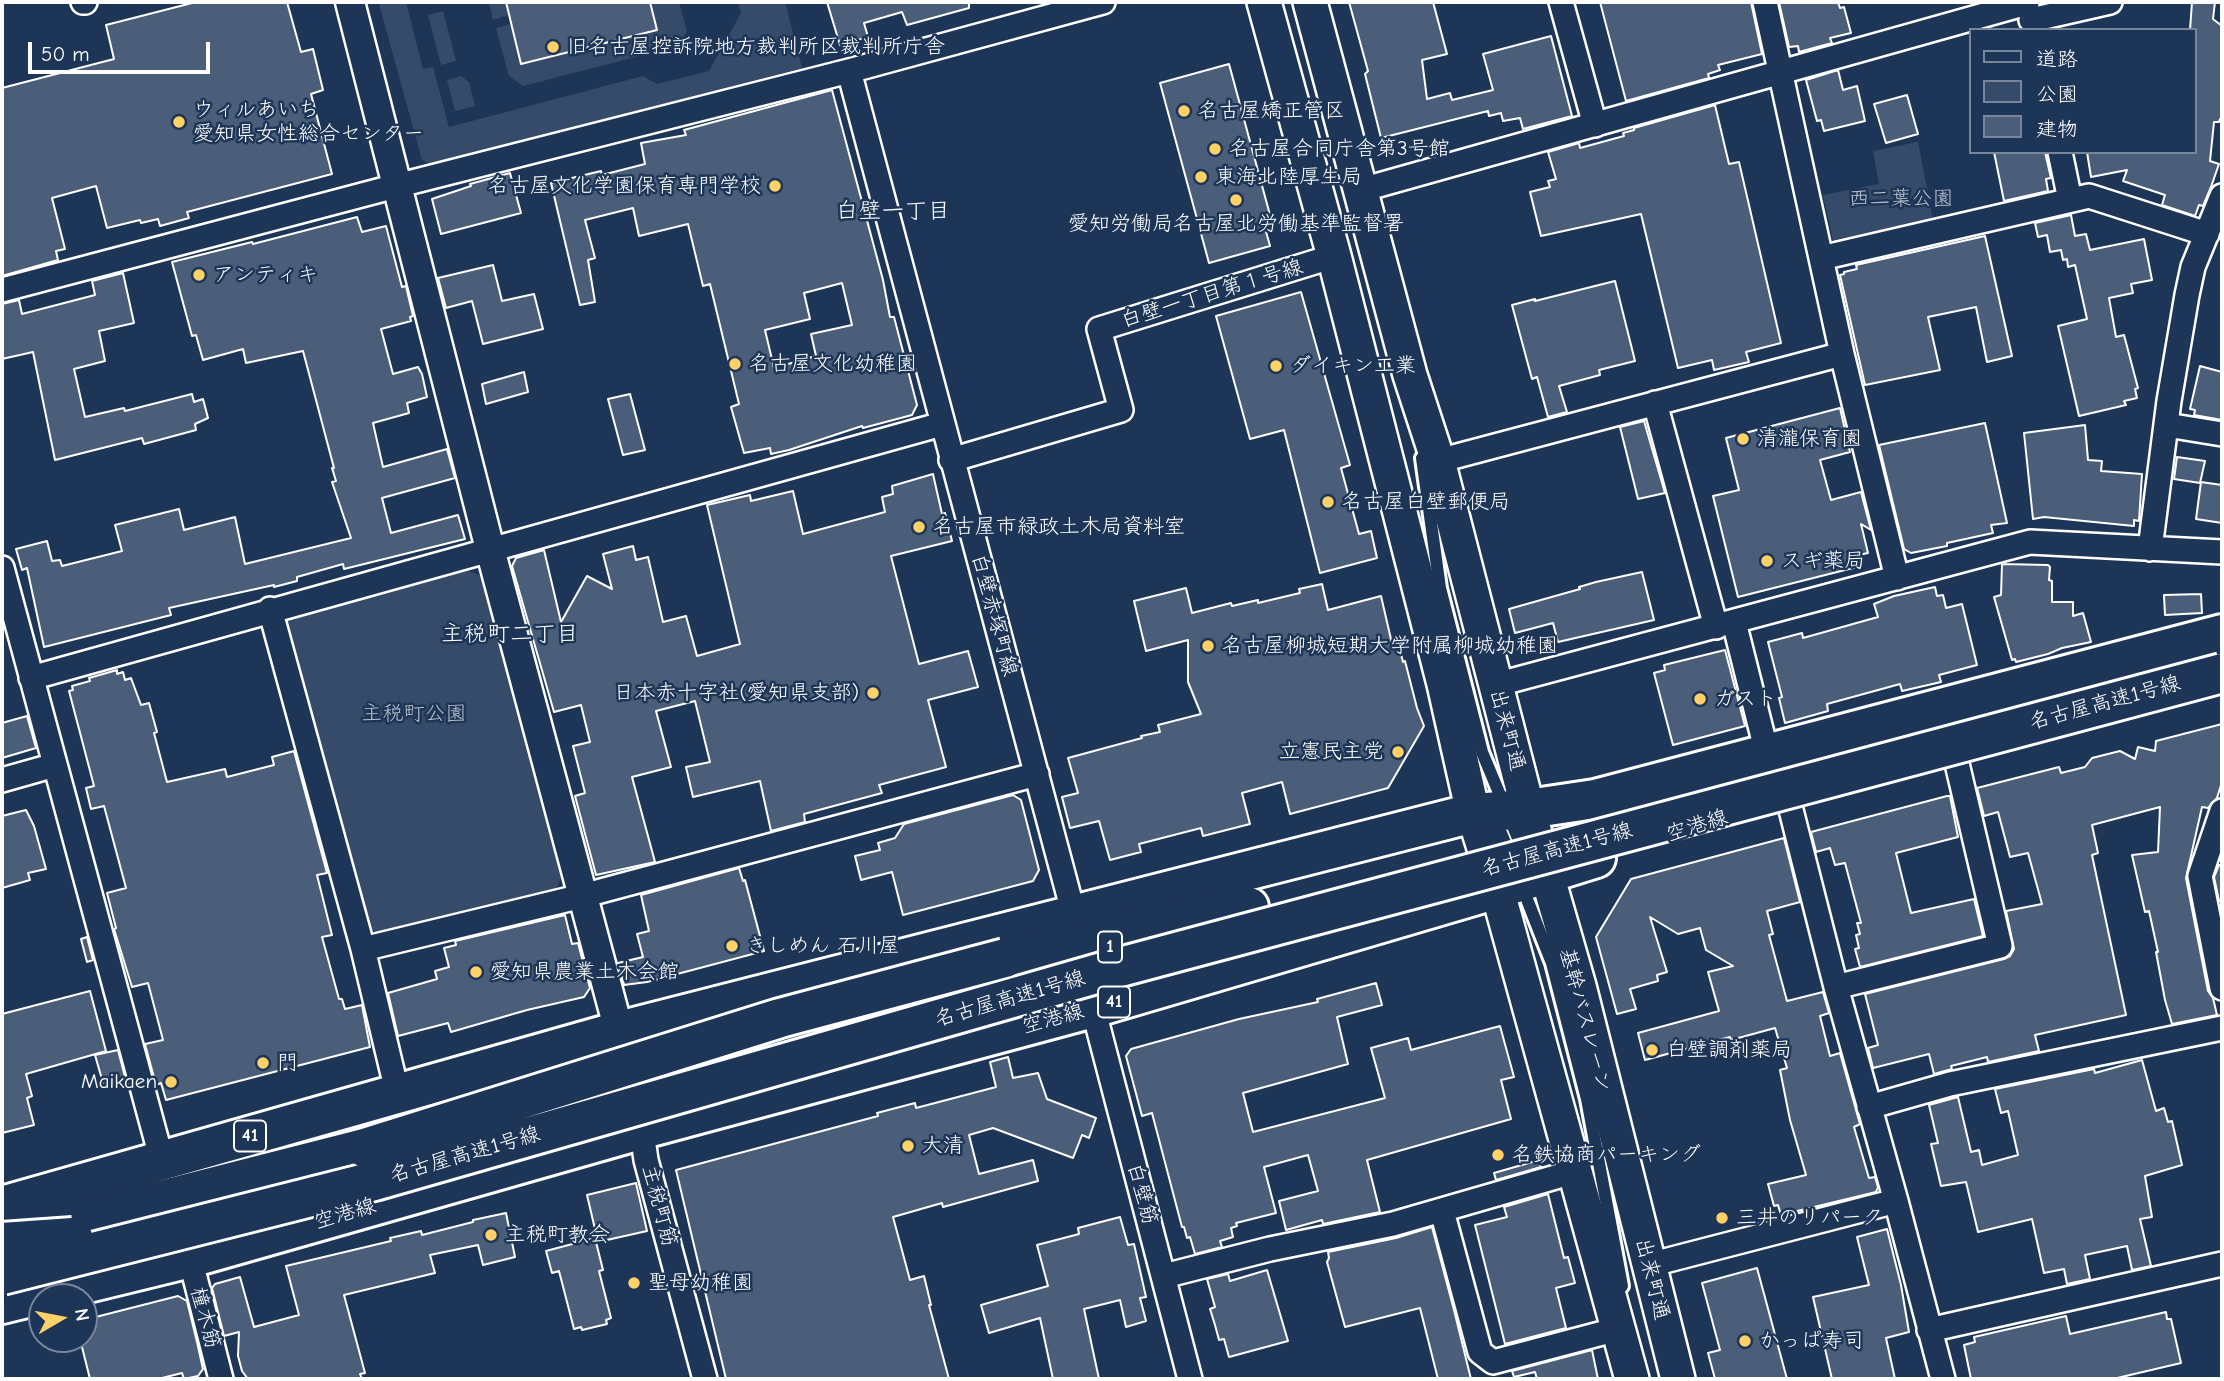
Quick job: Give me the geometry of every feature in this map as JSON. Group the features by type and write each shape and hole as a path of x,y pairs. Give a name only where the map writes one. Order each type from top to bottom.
{"highway":[{"name":"41","path":"2,1206 619,1031 1074,915 1500,811 1595,799 2222,634"},
{"name":"名古屋高速1号線","path":"2,1242 57,1240 121,1229 223,1203 1249,907 1557,834 2222,656"},
{"name":"名古屋高速1号線","path":"2,1275 374,1181 1120,967 2222,673"},
{"name":"空港線","path":"2,1304 190,1258 643,1129 1093,1008 1525,880 1788,798 2222,685"},
{"path":"2,1235 122,1210 365,1148 780,1018 1005,958 1230,904 1249,907"},
{"name":"41","path":"2,1182 279,1108 499,1065"}],"main road":[{"name":"出来町通","path":"1264,2 1334,256 1444,684 1500,811 1525,880 1579,986 1678,1379"},
{"name":"出来町通","path":"1310,2 1410,375 1438,461 1495,685 1500,811 1525,880 1573,1172 1623,1314 1632,1379"}],"street":[{"path":"351,2 490,549 619,1031"},
{"path":"2,290 849,71 1103,2"},
{"path":"1561,2 1595,125"},
{"path":"1765,2 1842,354 1897,578"},
{"path":"1969,28 2029,14 2110,2"},
{"path":"1361,190 1780,72 1968,28"},
{"name":"白壁赤塚町線","path":"849,71 1074,915"},
{"path":"2060,154 2070,200"},
{"path":"2150,549 2166,425 2193,267 2222,196"},
{"path":"1821,258 2089,197 2207,234"},
{"name":"白壁一丁目第１号線","path":"951,460 1121,410 1099,329 1334,256"},
{"path":"1438,461 1842,354"},
{"path":"1655,403 1767,753"},
{"path":"31,678 270,609 942,424"},
{"path":"2166,425 2222,434"},
{"path":"1495,685 2030,542 2222,552"},
{"path":"2,568 157,1142"},
{"path":"270,609 363,949 397,1087"},
{"path":"1836,987 2000,946 1955,755"},
{"path":"2,780 55,765"},
{"path":"363,949 582,897 1037,774"},
{"path":"1788,798 1942,1379"},
{"path":"2222,811 2200,876 2222,988"},
{"name":"白壁筋","path":"1093,1008 1190,1379"},
{"path":"1869,1107 1950,1084 2222,1028"},
{"name":"主税町筋","path":"619,1031 643,1129 646,1160 705,1379"},
{"path":"1164,1276 1393,1224 1573,1172"},
{"path":"1649,1265 1896,1201"},
{"path":"1442,1211 1480,1352 1493,1362 1623,1314"},
{"name":"橦木筋","path":"190,1258 221,1379"},
{"path":"1929,1329 2222,1264"}],"lane":[{"path":"1410,375 1440,588 1500,811"},
{"name":"基幹バスレーン","path":"1525,880 1552,963 1587,1100 1623,1314 1640,1379"}],"green space":[{"path":"406,2 423,69 433,67 449,127 643,76 657,84 709,71 741,13 738,2 785,2 802,68 433,166 422,160 379,4"},
{"path":"489,2 505,2 508,15 493,20"},
{"path":"650,2 679,2 687,31 679,46 523,86 509,76 496,28 511,24 521,65 657,30"},
{"path":"443,11 456,61 441,65 428,15"},
{"path":"461,76 469,82 475,106 455,111 447,80"},
{"name":"西二葉公園","path":"1918,142 1933,220 1833,240 1823,195 1879,184 1873,151"},
{"name":"主税町公園","path":"466,570 482,576 561,878 555,892 379,934 366,926 286,629 290,614"}],"building":[{"name":"ウィルあいち 愛知県女性総合センター","path":"196,2 287,2 301,52 313,49 323,90 311,94 332,174 187,212 189,218 160,226 158,219 141,223 140,220 107,228 96,186 52,198 65,249 56,251 58,260 2,276 2,88 114,59 106,25"},
{"name":"旧名古屋控訴院地方裁判所区裁判所庁舎","path":"506,2 650,2 657,30 521,64"},
{"path":"827,2 969,2 969,8 907,25 902,12 864,23 868,37 840,45"},
{"path":"1349,2 1433,2 1447,54 1422,60 1427,99 1450,93 1452,100 1493,90 1483,54 1551,36 1572,116 1523,129 1520,118 1503,121 1501,113 1489,116 1488,111 1381,138 1365,74 1368,71"},
{"path":"1600,2 1751,2 1762,54 1718,65 1720,70 1708,74 1709,78 1626,101"},
{"path":"1779,2 1838,2 1840,8 1844,7 1851,33 1830,38 1832,43 1799,52 1798,46 1789,47"},
{"path":"2192,2 2215,2 2213,19 2222,26 2222,119 2214,122 2210,161 2219,164 2203,206 2199,205 2195,216 2162,205 2165,195 2123,181 2127,170 2091,177 2087,154 2196,154 2196,28 2190,28"},
{"name":"名古屋合同庁舎第3号館","path":"1229,64 1270,215 1262,217 1270,246 1209,263 1160,83"},
{"path":"1838,70 1843,90 1857,86 1865,121 1824,131 1821,120 1817,121 1806,80"},
{"path":"832,90 883,280 890,317 894,317 917,405 912,415 863,428 862,426 789,450 771,454 770,448 744,453 731,407 739,404 710,284 703,286 688,224 639,236 633,208 585,220 595,258 588,260 595,302 580,305 551,183 601,171 602,175 645,164 641,143 686,135 684,130","holes":["842,283 852,325 811,334 816,356 774,368 765,330 810,319 804,293"]},
{"path":"1907,95 1918,134 1886,143 1874,104"},
{"path":"1715,105 1729,164 1739,162 1781,343 1746,352 1749,362 1714,370 1712,360 1678,368 1641,214 1541,236 1530,192 1550,187 1548,181 1556,179 1548,152 1579,143 1580,148 1624,136 1623,133 1634,128"},
{"path":"1994,154 2045,154 2051,178 2046,179 2048,191 2004,201"},
{"path":"510,173 521,213 441,234 432,199 471,186 470,184"},
{"path":"2071,215 2075,236 2086,234 2090,250 2144,239 2152,280 2131,284 2133,293 2109,298 2116,337 2124,335 2138,388 2135,389 2137,398 2124,401 2126,405 2079,416 2058,326 2087,319 2075,265 2068,267 2067,259 2063,260 2061,250 2050,252 2047,235 2038,237 2035,223"},
{"path":"357,217 362,232 386,226 402,287 406,286 413,316 410,317 411,321 381,329 393,374 418,367 427,397 407,403 409,413 373,423 383,467 447,449 455,478 382,498 391,533 458,515 465,539 344,569 343,564 297,577 297,581 274,587 169,608 171,615 44,647 27,568 22,570 16,549 47,541 52,561 60,560 62,566 122,551 115,525 179,509 184,530 235,517 245,564 351,538 332,482 336,481 334,468 303,351 246,363 243,349 203,360 196,335 192,336 172,262"},
{"path":"1985,236 2012,356 1987,362 1976,307 1928,317 1940,370 1865,385 1840,275 1857,269 1856,265"},
{"path":"493,265 502,301 534,294 543,329 483,344 472,301 446,308 438,278"},
{"path":"123,273 134,323 99,331 105,361 74,369 85,417 124,408 125,411 192,394 194,402 203,399 208,418 195,424 196,430 144,444 142,438 55,460 33,352 2,359 2,304 19,300 22,314 95,295 92,281"},
{"path":"1615,281 1635,361 1599,370 1600,375 1559,386 1567,412 1548,417 1537,377 1532,379 1512,305"},
{"path":"1301,292 1350,465 1341,468 1359,534 1371,531 1377,558 1320,573 1284,430 1250,439 1216,316"},
{"path":"2200,366 2222,372 2222,420 2194,415 2195,410 2190,409"},
{"path":"524,372 528,392 486,404 482,384"},
{"path":"630,394 645,450 623,455 608,399"},
{"path":"1840,408 1850,452 1820,460 1831,500 1861,492 1871,530 1861,524 1868,553 1854,556 1857,567 1738,597 1713,496 1739,490 1726,438"},
{"path":"1644,421 1665,493 1638,499 1620,427"},
{"path":"1985,423 2007,523 1991,525 1993,533 1947,543 1947,546 1911,553 1904,549 1879,445"},
{"path":"2085,425 2088,460 2102,461 2101,471 2142,474 2139,521 2134,520 2134,526 2044,517 2033,519 2024,433"},
{"path":"2177,457 2205,461 2200,483 2174,479"},
{"path":"933,474 942,514 945,513 952,541 891,556 919,664 968,651 978,687 928,700 946,767 879,785 882,793 804,814 805,822 771,831 760,781 693,797 686,767 710,762 695,701 656,711 671,767 632,777 655,862 596,875 575,796 585,793 573,746 590,742 581,705 554,712 512,566 516,558 544,550 561,622 587,576 612,589 603,554 633,546 636,560 648,557 663,622 686,616 697,656 740,644 707,505 750,495 751,501 793,491 803,534 885,512 882,497 893,494 892,486"},
{"path":"2201,482 2222,485 2222,523 2196,519"},
{"path":"2002,564 2048,565 2049,580 2052,581 2052,602 2073,602 2073,616 2083,613 2091,642 2016,662 2015,659 2012,660 1994,597 2001,595"},
{"path":"1642,572 1654,620 1558,642 1553,623 1515,633 1509,609 1596,582"},
{"path":"1322,584 1328,610 1381,596 1393,648 1399,646 1403,662 1405,661 1424,726 1388,788 1290,814 1282,782 1242,793 1250,824 1203,836 1201,828 1139,844 1141,852 1110,860 1099,821 1070,828 1062,797 1078,793 1068,758 1142,738 1141,736 1160,732 1158,725 1201,714 1188,682 1188,640 1146,651 1134,601 1186,588 1192,613 1231,603 1232,606 1258,600 1258,603 1300,593 1299,589"},
{"path":"1935,587 1937,596 1943,595 1946,608 1962,604 1977,665 1939,675 1941,682 1902,691 1900,684 1827,704 1828,711 1785,723 1779,698 1782,697 1768,642 1802,633 1803,638 1878,617 1874,604 1894,596"},
{"path":"2201,594 2202,613 2165,615 2164,595"},
{"name":"ガスト","path":"1725,650 1745,726 1673,745 1654,673 1665,670 1664,665"},
{"path":"117,670 117,674 123,672 125,680 131,678 141,705 149,703 167,782 225,769 227,777 274,765 272,757 294,751 327,873 317,875 332,935 322,937 339,999 342,999 345,1009 362,1005 370,1047 166,1100 161,1083 156,1085 145,1044 163,1040 148,983 132,987 114,929 116,928 107,893 126,888 104,806 91,809 86,788 94,786 69,691 73,690 72,686 90,681 89,678"},
{"path":"27,716 36,748 2,758 2,723"},
{"path":"2222,724 2222,782 2217,798 2208,808 2202,807 2186,878 2208,991 2213,998 2217,1015 2172,1024 2165,1000 2149,911 2145,912 2132,855 2158,852 2160,807 2092,825 2098,853 2092,855 2126,1015 2035,1035 2039,1051 1988,1062 1987,1057 1951,1066 1952,1069 1934,1074 1929,1054 1873,1068 1868,1048 1878,1045 1865,994 2010,956 2014,949 2006,911 2042,904 2028,853 2010,857 1998,812 1984,816 1977,788 2059,767 2061,773 2085,767 2092,758 2120,751 2135,759 2138,747 2155,751 2156,741"},
{"path":"1013,795 1021,800 1039,870 1033,881 903,915 892,872 861,880 855,856 880,850 878,843 895,838 904,824"},
{"path":"1950,796 1958,837 1896,853 1911,913 1974,899 1983,936 1860,967 1855,949 1859,948 1856,935 1860,934 1857,923 1861,923 1845,863 1835,865 1830,848 1816,852 1811,832"},
{"path":"26,810 34,826 46,869 28,873 30,880 2,888 2,816"},
{"path":"1784,838 1800,902 1767,911 1773,934 1769,935 1787,1001 1823,992 1829,1013 1820,1016 1830,1056 1840,1053 1860,1124 1854,1127 1869,1178 1875,1177 1878,1187 1876,1192 1781,1215 1778,1205 1774,1206 1768,1184 1806,1175 1790,1120 1780,1070 1787,1068 1775,1028 1645,1060 1638,1033 1719,1011 1708,972 1733,966 1706,950 1700,928 1678,934 1650,917 1667,972 1657,975 1658,981 1630,989 1636,1009 1617,1014 1596,937 1631,879"},
{"path":"2219,865 2222,865 2222,901 2219,901 2214,877"},
{"path":"739,868 743,881 745,880 764,951 647,982 624,985 618,963 643,957 637,934 649,931 641,895"},
{"path":"565,915 572,944 578,943 590,988 584,997 451,1032 448,1023 398,1036 388,993 437,979 435,971 449,967 444,948 456,945 455,941"},
{"path":"87,937 93,960 87,962 81,939"},
{"path":"1376,983 1382,1005 1337,1017 1348,1064 1243,1093 1253,1132 1385,1098 1371,1048 1408,1038 1411,1050 1500,1026 1514,1077 1501,1080 1511,1119 1367,1160 1380,1212 1323,1224 1322,1220 1286,1230 1279,1201 1318,1191 1308,1155 1264,1167 1276,1213 1236,1223 1237,1226 1231,1228 1233,1237 1220,1241 1222,1247 1195,1254 1190,1237 1187,1238 1182,1227 1152,1113 1142,1116 1126,1056 1131,1049 1239,1019 1318,1002 1317,999"},
{"path":"90,991 106,1051 26,1074 32,1096 27,1098 34,1125 2,1133 2,1014"},
{"path":"118,1050 125,1077 103,1083 95,1055"},
{"path":"1008,1057 1013,1078 1038,1073 1047,1099 1096,1118 1089,1138 1082,1135 1073,1158 993,1128 969,1135 979,1174 1033,1160 1038,1181 943,1207 942,1203 893,1217 910,1280 924,1276 949,1379 726,1379 676,1170 878,1116 877,1113 915,1103 916,1108 996,1087 990,1062"},
{"path":"2142,1060 2156,1111 2164,1108 2168,1122 2172,1121 2182,1165 2145,1176 2152,1217 2140,1219 2151,1266 2132,1270 2127,1246 2085,1255 2090,1279 2067,1284 2064,1269 2044,1273 2032,1219 1978,1232 1966,1182 1941,1186 1931,1144 1938,1143 1929,1105 1958,1097 1971,1152 1979,1150 1982,1165 2018,1155 2008,1111 2001,1113 1995,1089 2094,1069 2095,1073"},
{"path":"1539,1160 1541,1167 1496,1180 1494,1173"},
{"path":"636,1183 647,1231 598,1242 587,1195"},
{"path":"1548,1194 1564,1258 1568,1257 1575,1283 1556,1288 1566,1328 1505,1344 1475,1225 1507,1217 1504,1207"},
{"path":"506,1213 515,1257 483,1265 478,1245 430,1255 435,1273 344,1295 365,1373 360,1374 362,1379 248,1379 242,1371 238,1356 239,1332 224,1336 212,1288 215,1284 240,1277 254,1327 299,1315 286,1266 391,1241 390,1238 421,1231 422,1235"},
{"path":"1120,1217 1128,1245 1134,1244 1146,1297 1140,1298 1146,1321 1126,1327 1120,1300 1084,1309 1099,1379 1053,1379 1040,1318 989,1333 981,1305 1048,1286 1037,1245 1079,1234 1078,1228"},
{"path":"1432,1227 1471,1379 1438,1379 1420,1308 1345,1327 1327,1262 1328,1252 1396,1238"},
{"path":"1887,1229 1909,1332 1886,1338 1895,1379 1832,1379 1813,1297 1869,1285 1857,1237"},
{"path":"595,1238 603,1270 599,1271 611,1318 606,1320 607,1324 582,1330 581,1327 574,1329 559,1271 552,1273 546,1251"},
{"path":"1757,1268 1787,1379 1715,1379 1708,1353 1720,1350 1702,1283"},
{"path":"1267,1270 1288,1341 1229,1357 1224,1339 1219,1340 1210,1309 1215,1307 1207,1279 1228,1274 1230,1281"},
{"path":"178,1296 187,1301 203,1369 198,1376 184,1379 182,1373 158,1379 90,1379 84,1353 98,1353 98,1316"},
{"path":"2166,1312 2167,1319 2171,1319 2181,1363 2113,1379 1971,1379 1964,1345 1975,1342 1974,1337 2066,1316 2070,1334"},
{"path":"1592,1350 1598,1379 1537,1379 1535,1372 1514,1377 1512,1371"}],"place":[{"name":"旧名古屋控訴院地方裁判所区裁判所庁舎","path":"553,47"},
{"name":"名古屋矯正管区","path":"1184,111"},
{"name":"ウィルあいち 愛知県女性総合センター","path":"179,122"},
{"name":"名古屋合同庁舎第3号館","path":"1215,149"},
{"name":"東海北陸厚生局","path":"1201,177"},
{"name":"名古屋文化学園保育専門学校","path":"775,186"},
{"name":"愛知労働局名古屋北労働基準監督署","path":"1236,200"},
{"name":"アンティキ","path":"199,275"},
{"name":"名古屋文化幼稚園","path":"735,364"},
{"name":"ダイキン工業","path":"1276,366"},
{"name":"清瀧保育園","path":"1743,439"},
{"name":"名古屋白壁郵便局","path":"1328,502"},
{"name":"名古屋市緑政土木局資料室","path":"919,527"},
{"name":"スギ薬局","path":"1767,561"},
{"name":"名古屋柳城短期大学附属柳城幼稚園","path":"1208,646"},
{"name":"日本赤十字社(愛知県支部)","path":"873,693"},
{"name":"ガスト","path":"1700,699"},
{"name":"立憲民主党","path":"1398,752"},
{"name":"きしめん 石川屋","path":"732,946"},
{"name":"愛知県農業土木会館","path":"476,972"},
{"name":"白壁調剤薬局","path":"1652,1050"},
{"name":"門","path":"263,1063"},
{"name":"Maikaen","path":"171,1082"},
{"name":"大清","path":"908,1146"},
{"name":"名鉄協商パーキング","path":"1498,1155"},
{"name":"三井のリパーク","path":"1722,1218"},
{"name":"主税町教会","path":"491,1235"},
{"name":"聖母幼稚園","path":"634,1283"},
{"name":"かっぱ寿司","path":"1745,1341"}],"district":[{"name":"白壁一丁目","path":"893,211"},
{"name":"主税町二丁目","path":"510,634"}]}
